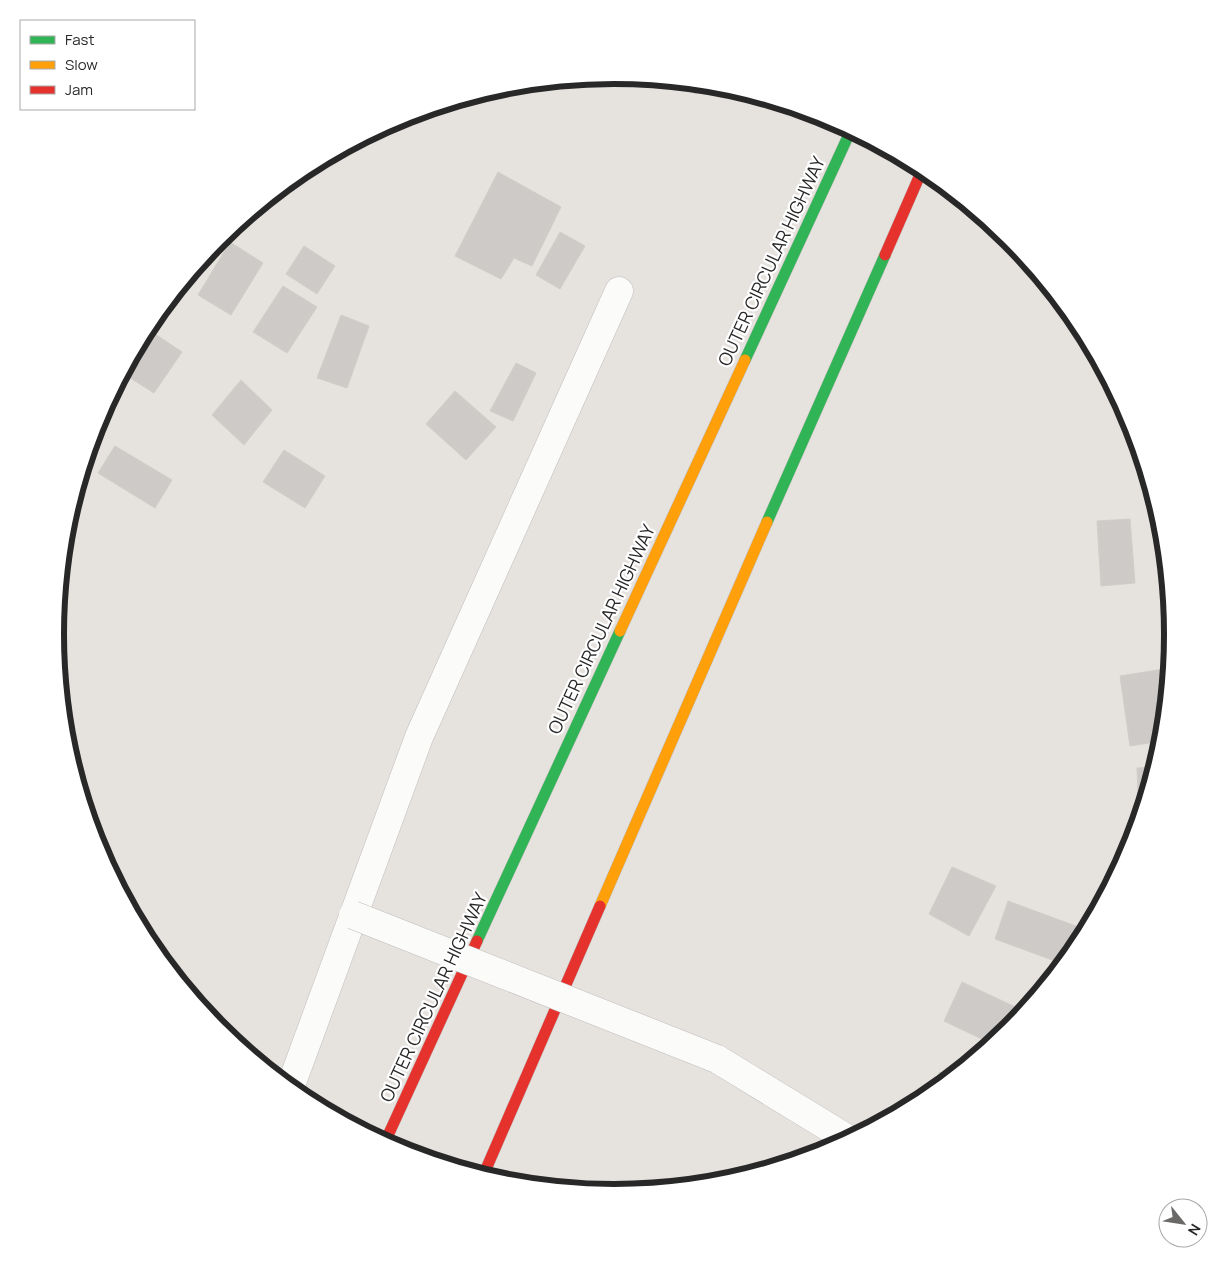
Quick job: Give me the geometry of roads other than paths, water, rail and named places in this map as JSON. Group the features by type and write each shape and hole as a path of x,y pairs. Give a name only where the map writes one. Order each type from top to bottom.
{"highway":[{"name":"OUTER CIRCULAR HIGHWAY","path":"388,1135 848,136"},
{"path":"486,1169 669,746 920,176"}],"street":[{"path":"293,1081 419,737 619,291"},
{"path":"353,915 717,1059 841,1135"}]}
